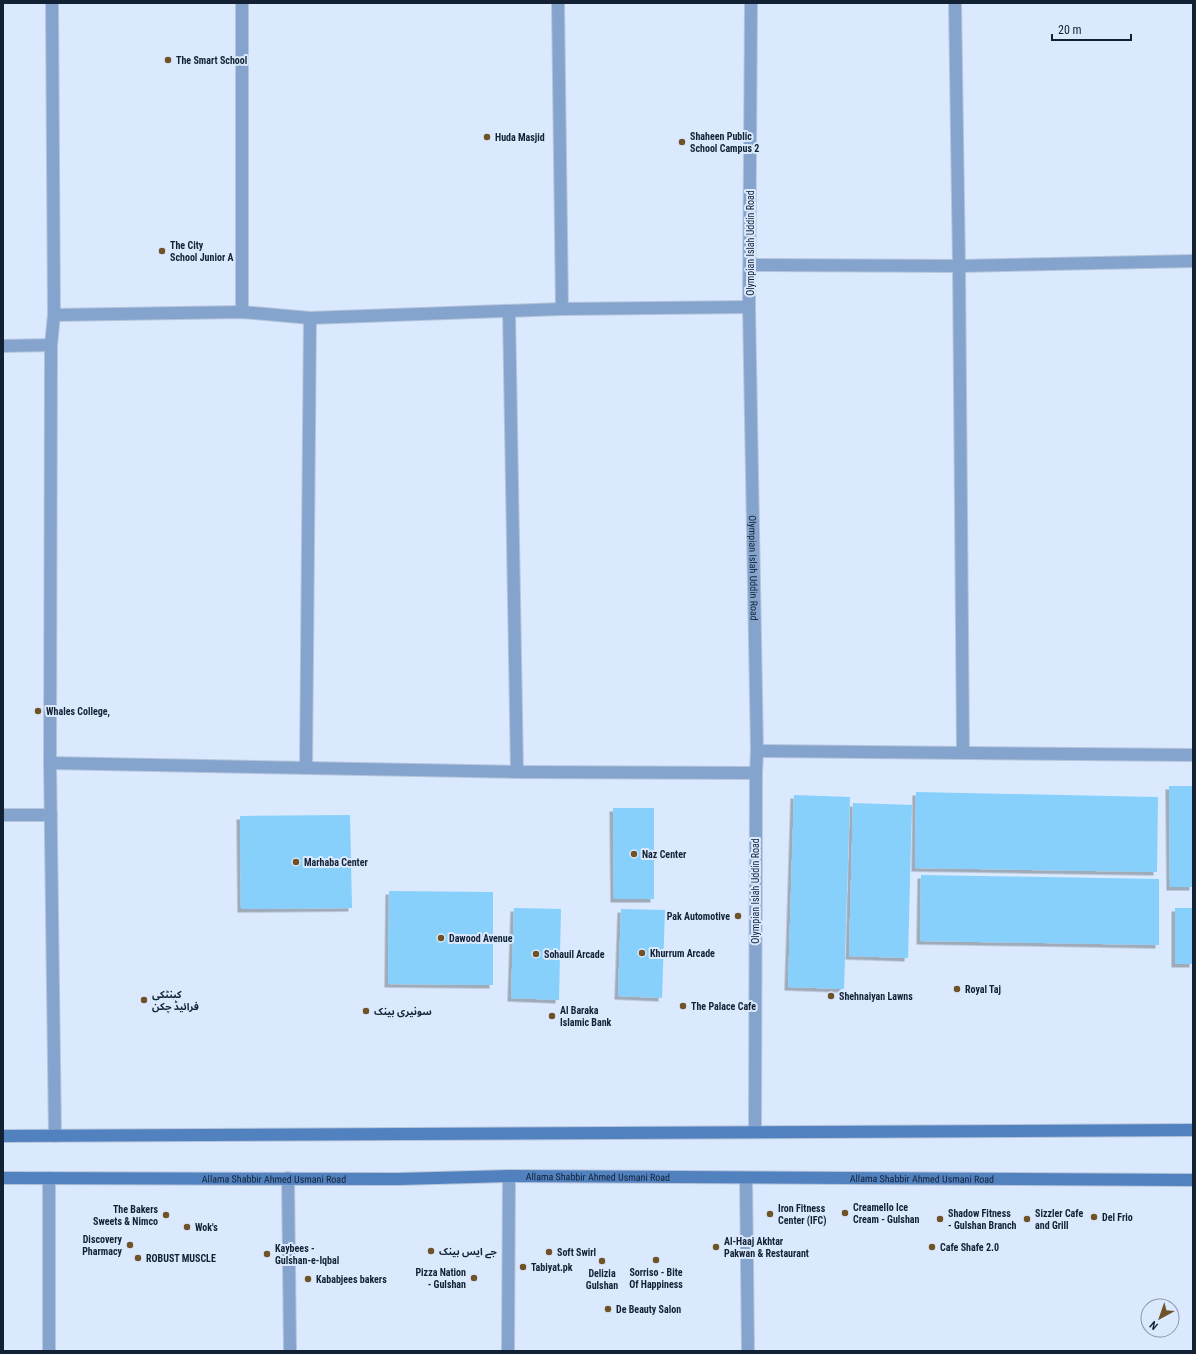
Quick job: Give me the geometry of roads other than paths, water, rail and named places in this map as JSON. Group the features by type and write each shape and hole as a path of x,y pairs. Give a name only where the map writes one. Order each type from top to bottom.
{"main road":[{"path":"3,1136 1193,1130"},
{"name":"Allama Shabbir Ahmed Usmani Road","path":"3,1178 398,1179 509,1176 1193,1180"}],"street":[{"path":"52,3 54,315 51,345 50,763 55,1136"},
{"path":"242,3 242,312"},
{"path":"558,3 562,310"},
{"name":"Olympian Islah Uddin Road","path":"751,3 749,307 757,751 755,1132"},
{"path":"954,3 959,266 963,752"},
{"path":"750,265 959,266 1193,261"},
{"path":"54,315 242,312 310,318 509,311 749,307"},
{"path":"509,311 517,772"},
{"path":"306,768 310,318"},
{"path":"3,346 51,345"},
{"path":"757,751 963,752 1193,756"},
{"path":"50,763 517,772 756,773"},
{"path":"3,815 51,814"},
{"path":"508,1351 509,1176"},
{"path":"49,1178 49,1351"},
{"path":"288,1178 290,1351"},
{"path":"746,1178 748,1351"}],"place":[{"name":"The Smart School","path":"168,60"},
{"name":"Huda Masjid","path":"487,137"},
{"name":"Shaheen Public School Campus 2","path":"682,142"},
{"name":"The City School Junior A","path":"162,251"},
{"name":"Whales College,","path":"38,711"},
{"name":"Naz Center","path":"634,854"},
{"name":"Marhaba Center","path":"296,862"},
{"name":"Pak Automotive","path":"738,916"},
{"name":"Dawood Avenue","path":"441,938"},
{"name":"Khurrum Arcade","path":"642,953"},
{"name":"Sohauil Arcade","path":"536,954"},
{"name":"Royal Taj","path":"957,989"},
{"name":"Shehnaiyan Lawns","path":"831,996"},
{"name":"کینٹکی فرائیڈ چکن","path":"144,1000"},
{"name":"The Palace Cafe","path":"683,1006"},
{"name":"سونیری بینک","path":"366,1011"},
{"name":"Al Baraka Islamic Bank","path":"552,1016"},
{"name":"Creamello Ice Cream - Gulshan","path":"845,1213"},
{"name":"Iron Fitness Center (IFC)","path":"770,1214"},
{"name":"The Bakers Sweets & Nimco","path":"166,1215"},
{"name":"Del Frio","path":"1094,1217"},
{"name":"Shadow Fitness - Gulshan Branch","path":"940,1219"},
{"name":"Sizzler Cafe and Grill","path":"1027,1219"},
{"name":"Wok's","path":"187,1227"},
{"name":"Discovery Pharmacy","path":"130,1245"},
{"name":"Al-Haaj Akhtar Pakwan & Restaurant","path":"716,1247"},
{"name":"Cafe Shafe 2.0","path":"932,1247"},
{"name":"جے ایس بینک","path":"431,1251"},
{"name":"Soft Swirl","path":"549,1252"},
{"name":"Kaybees - Gulshan-e-Iqbal","path":"267,1254"},
{"name":"ROBUST MUSCLE","path":"138,1258"},
{"name":"Sorriso - Bite Of Happiness","path":"656,1260"},
{"name":"Delizia Gulshan","path":"602,1261"},
{"name":"Tabiyat.pk","path":"523,1267"},
{"name":"Pizza Nation - Gulshan","path":"474,1278"},
{"name":"Kababjees bakers","path":"308,1279"},
{"name":"De Beauty Salon","path":"608,1309"}]}
